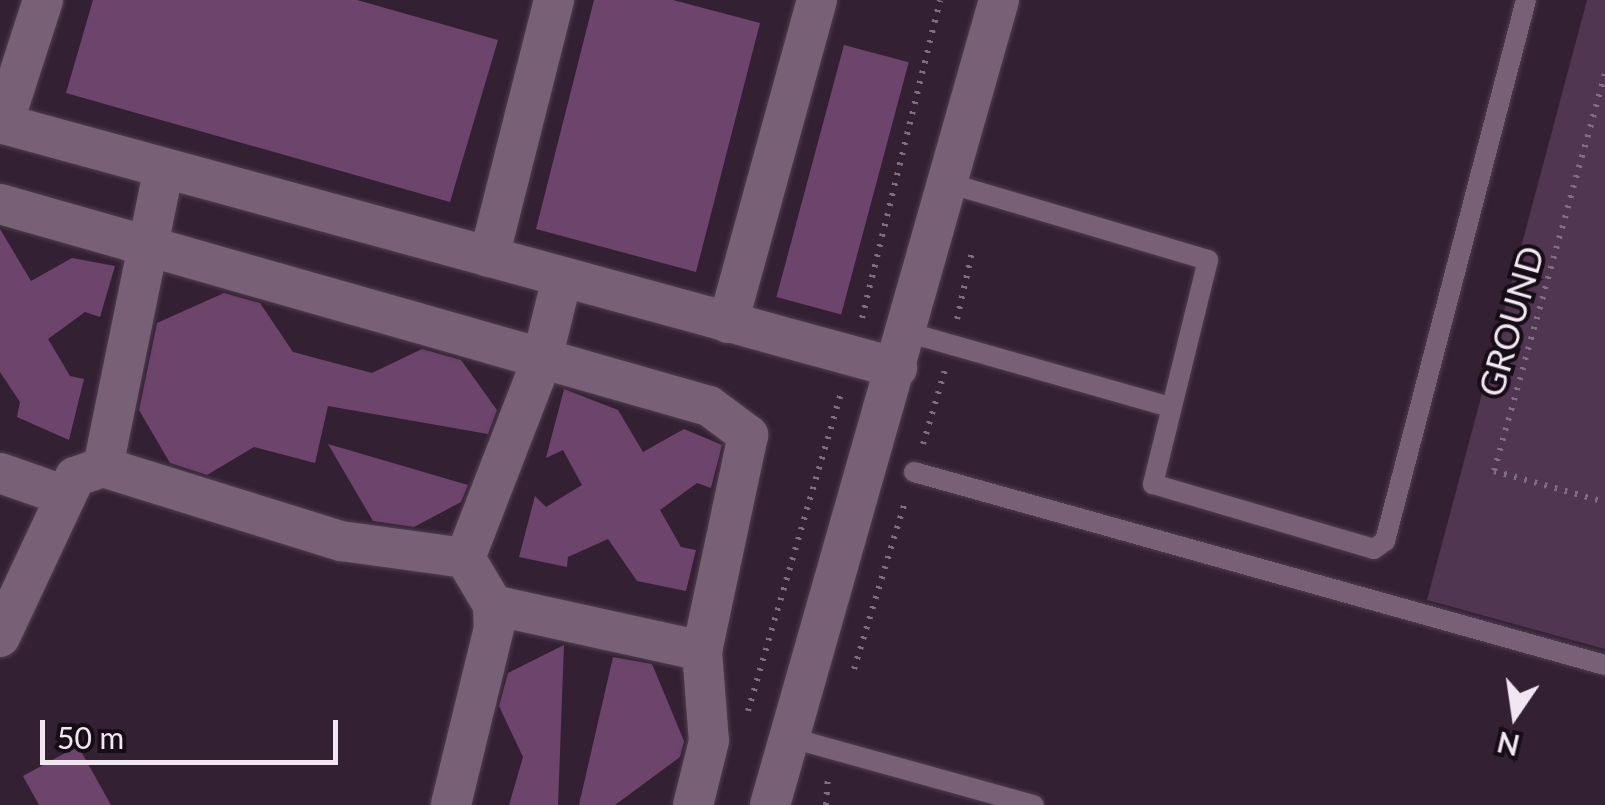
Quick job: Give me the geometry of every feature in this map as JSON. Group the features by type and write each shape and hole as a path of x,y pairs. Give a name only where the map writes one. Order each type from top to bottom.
{"street":[{"path":"43,0 1,124 164,172 853,356 902,350"},
{"path":"728,323 817,0"},
{"path":"770,805 1000,0"},
{"path":"489,256 551,1"},
{"path":"102,467 164,172"},
{"path":"0,204 710,406 748,435 702,651 709,741 693,805"},
{"path":"465,558 542,359 562,278"},
{"path":"0,637 75,476 102,467 341,541 465,558"},
{"path":"0,473 66,496"},
{"path":"451,805 493,605 465,558"},
{"path":"493,605 702,651"}],"lane":[{"path":"948,183 1208,260 1153,472 1163,494 1361,548 1385,540 1526,0"},
{"path":"902,350 1170,407"},
{"path":"914,472 1605,666"},
{"path":"788,737 1034,805"}],"path":[{"path":"743,734 822,437 853,356 940,0"},
{"name":"GROUND","path":"1605,74 1494,471 1605,502"}],"shaded area":[{"path":"1587,0 1605,0 1605,649 1427,600"}],"building":[{"path":"93,0 357,0 498,40 450,202 66,93"},
{"path":"594,0 673,0 760,23 696,272 536,229"},
{"path":"844,45 909,62 841,314 776,297"},
{"path":"0,229 31,281 72,258 115,266 100,317 85,312 48,339 70,376 84,379 69,440 17,417 20,402 0,372"},
{"path":"224,293 260,303 293,352 372,373 422,349 461,360 497,410 488,434 328,406 315,463 254,447 207,475 170,463 139,410 157,323"},
{"path":"564,389 618,410 643,452 684,429 722,445 711,488 697,483 660,510 681,547 696,550 686,591 637,581 608,539 568,557 567,567 519,557 535,496 546,507 582,485 563,450 546,458"},
{"path":"328,444 468,485 461,502 414,527 373,521"},
{"path":"564,645 558,805 509,805 523,757 499,706 508,673"},
{"path":"613,657 652,664 684,741 680,757 615,805 579,805"},
{"path":"78,746 111,805 39,805 23,776"}]}
